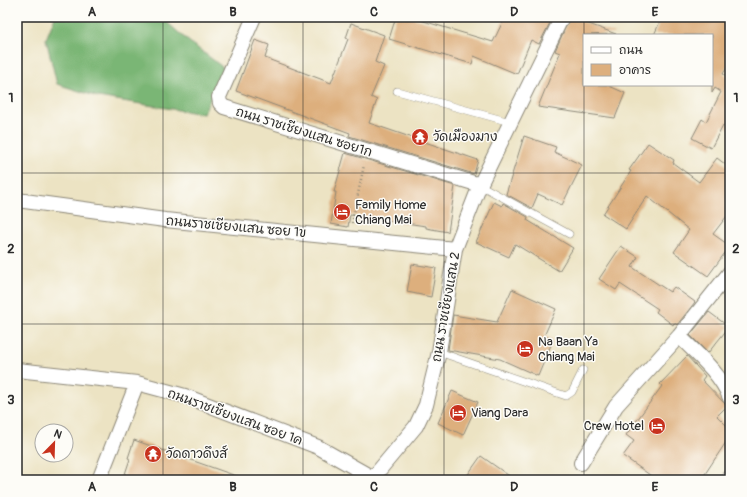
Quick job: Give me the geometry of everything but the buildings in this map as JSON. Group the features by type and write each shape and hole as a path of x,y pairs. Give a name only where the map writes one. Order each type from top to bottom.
{"street":[{"name":"ถนน ราชเชียงแสน ซอย1ก","path":"254,17 219,98 220,103 224,107 480,185"},
{"name":"ถนน ราชเชียงแสน 2","path":"372,479 416,426 426,405 439,352 455,249 480,185 562,17"},
{"name":"ถนนราชเชียงแสน ซอย 1ข","path":"17,200 165,220 349,237 455,249"},
{"path":"581,464 616,406 679,336 730,272"},
{"path":"679,336 707,364 727,390 730,398"},
{"name":"ถนนราชเชียงแสน ซอย 1ค","path":"17,370 137,384 185,396 318,447 372,479"},
{"path":"99,480 137,384"},
{"path":"727,480 730,476"}],"lane":[{"path":"398,91 510,122"},
{"path":"480,185 569,234"},
{"path":"439,352 566,396 572,392 583,370"}],"path":[{"path":"349,237 367,150"}],"green space":[{"path":"55,17 161,17 187,40 225,69 203,114 98,97 57,84 46,39"}],"place":[{"name":"วัดเมืองมาง","path":"420,137"},
{"name":"Family Home Chiang Mai","path":"342,212"},
{"name":"Na Baan Ya Chiang Mai","path":"525,349"},
{"name":"Viang Dara","path":"458,413"},
{"name":"Crew Hotel","path":"657,426"},
{"name":"วัดดาวดึงส์","path":"153,454"}]}
